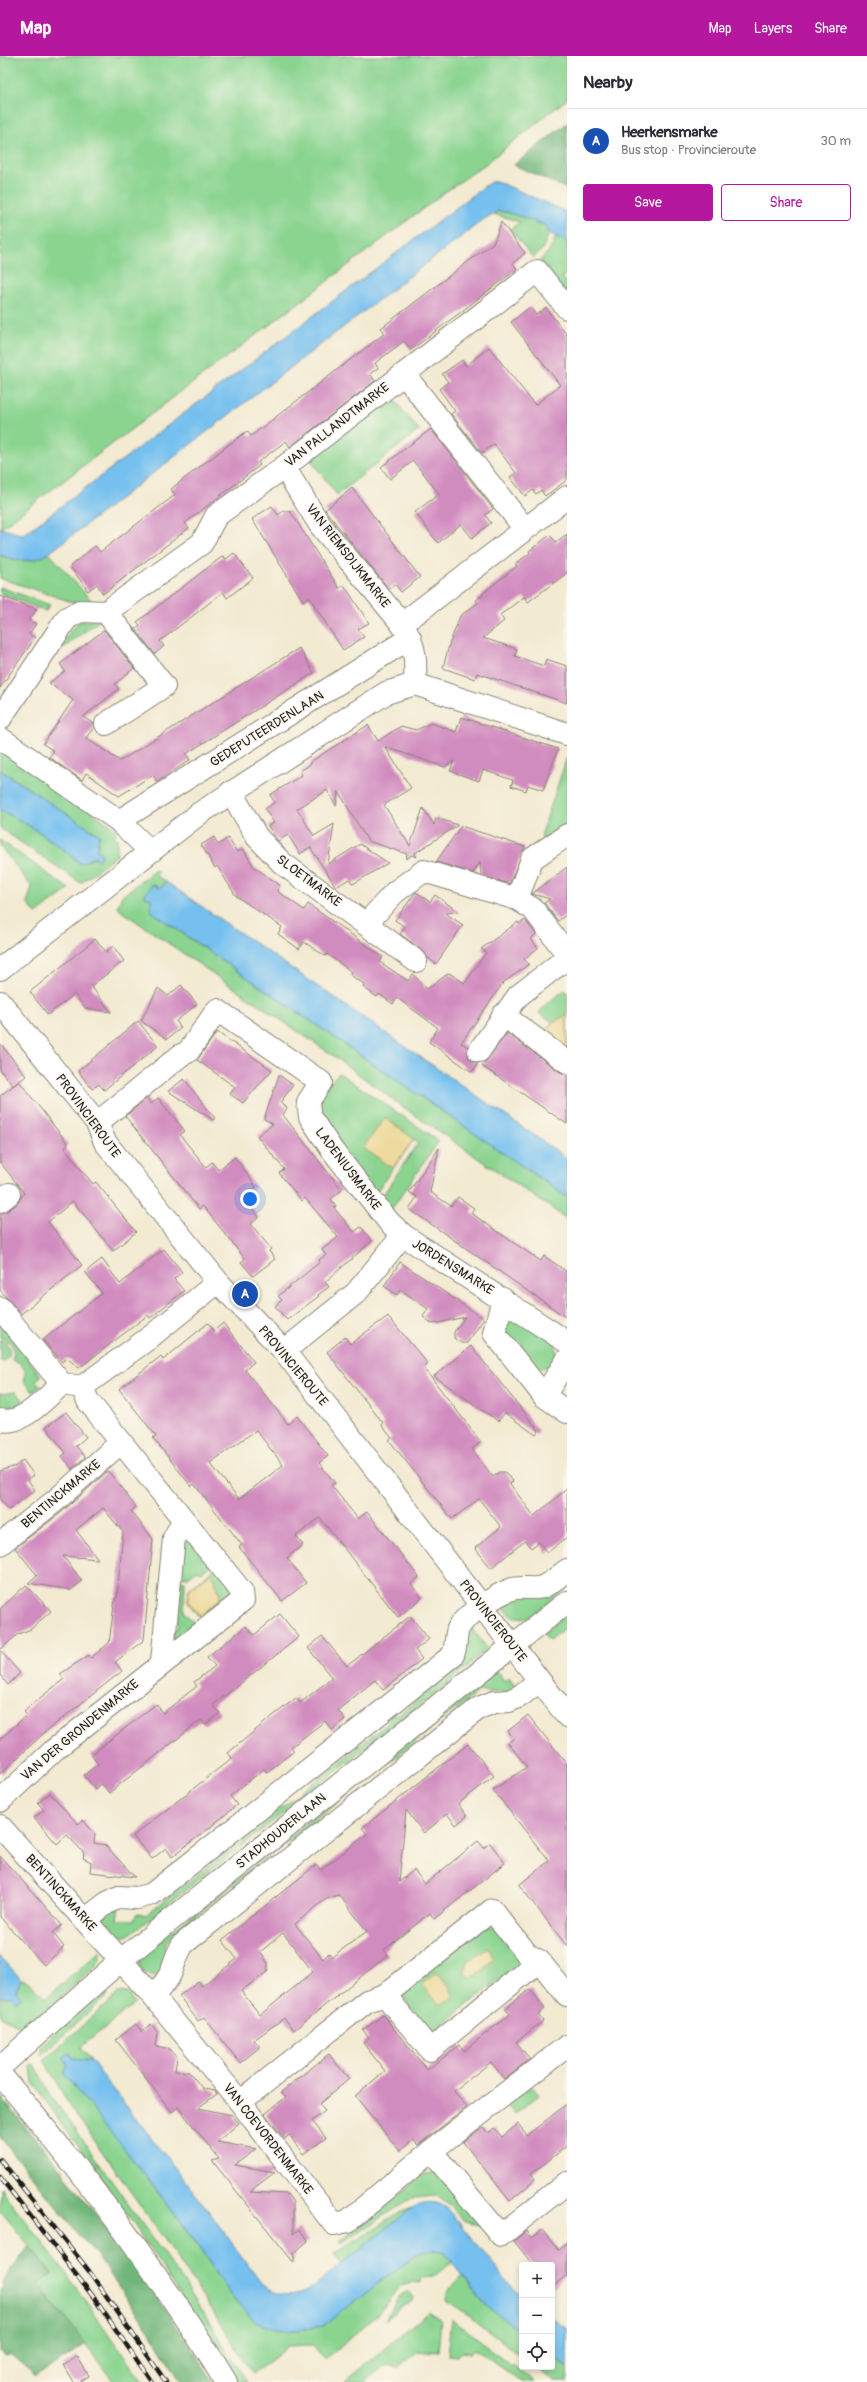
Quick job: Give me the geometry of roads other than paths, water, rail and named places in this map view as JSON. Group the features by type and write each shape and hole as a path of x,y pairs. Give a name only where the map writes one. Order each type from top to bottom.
{"street":[{"name":"VAN PALLANDTMARKE","path":"106,612 202,544 216,516 284,467 537,270 567,308"},
{"path":"404,374 525,529"},
{"name":"VAN RIEMSDIJKMARKE","path":"284,467 320,525 406,631"},
{"path":"416,684 416,655 406,631 525,529 564,505"},
{"path":"0,719 67,618 80,611 106,612 164,686 106,724"},
{"name":"GEDEPUTEERDENLAAN","path":"119,821 406,631"},
{"path":"0,969 150,850 231,792 386,693 416,684 567,734"},
{"path":"0,738 119,821 150,850"},
{"name":"SLOETMARKE","path":"231,792 257,837 282,863 416,961"},
{"path":"517,899 532,859 567,835"},
{"path":"366,924 395,892 424,871 517,899 533,909 565,963 518,996 479,1051"},
{"name":"PROVINCIEROUTE","path":"0,1002 97,1123 105,1142 218,1282 284,1351 567,1716"},
{"name":"LADENIUSMARKE","path":"97,1123 181,1055 188,1052 217,1010 321,1082 308,1102 310,1117 332,1150 389,1222 403,1235"},
{"path":"504,1015 567,1062"},
{"path":"284,1351 309,1333 356,1293 403,1235"},
{"name":"JORDENSMARKE","path":"403,1235 567,1342"},
{"path":"0,1420 9,1421 20,1418 149,1338 218,1282"},
{"name":"JORDENSMARKE","path":"503,1299 494,1333 544,1396 567,1412"},
{"name":"VAN DER GRONDENMARKE","path":"0,1308 88,1402 242,1592 243,1600 162,1662 54,1750 0,1801"},
{"path":"544,1396 567,1360"},
{"name":"BENTINCKMARKE","path":"0,1544 55,1501 120,1442"},
{"path":"162,1662 174,1538 183,1521"},
{"path":"86,1919 107,1903 119,1897 137,1898 152,1894 453,1655 457,1645 458,1630 464,1621 481,1607 499,1595 513,1589 540,1588 551,1583 567,1570"},
{"name":"STADHOUDERLAAN","path":"0,2066 121,1960 567,1602"},
{"name":"STADHOUDERLAAN","path":"152,1995 164,1985 174,1970 177,1954 183,1944 479,1708 494,1702 509,1701 520,1696 539,1680"},
{"name":"BENTINCKMARKE","path":"0,1826 86,1919 121,1960"},
{"path":"240,2102 367,2001 385,1995 492,1910 528,1955 539,1961 567,1995"},
{"name":"VAN COEVORDENMARKE","path":"121,1960 152,1995 240,2102 334,2224 348,2221 431,2151 567,2046"},
{"path":"385,1995 430,2050 539,1961"},
{"path":"0,2074 56,2140 127,2235 175,2304 226,2382"},
{"path":"431,2151 501,2235 567,2183"}],"water":[{"path":"496,181 567,212 567,242 549,233 545,225 507,212 498,211 484,219 49,553 37,559 31,560 12,559 0,555 0,528 23,535 489,183"},
{"path":"0,770 99,835 97,851 102,854 99,860 94,857 81,864 42,834 0,810"},
{"path":"166,882 567,1158 567,1197 153,913 151,909 151,899 144,896 153,884 160,889"},
{"path":"0,1956 21,1979 16,1991 21,1996 16,2002 11,1997 0,1997"},
{"path":"70,2053 74,2059 91,2061 204,2205 261,2283 273,2292 292,2295 306,2291 412,2208 417,2205 431,2202 445,2207 449,2211 513,2288 519,2293 519,2331 488,2307 444,2252 434,2249 415,2255 323,2326 301,2330 285,2330 270,2328 263,2325 244,2310 235,2299 195,2241 64,2074 68,2064 63,2057"},
{"path":"555,2320 567,2329 567,2367 555,2357"}],"railway":[{"path":"0,2159 89,2271 166,2382"},
{"path":"0,2177 92,2295 152,2382"}],"place":[{"name":"Heerkensmarke","path":"245,1294"}]}
